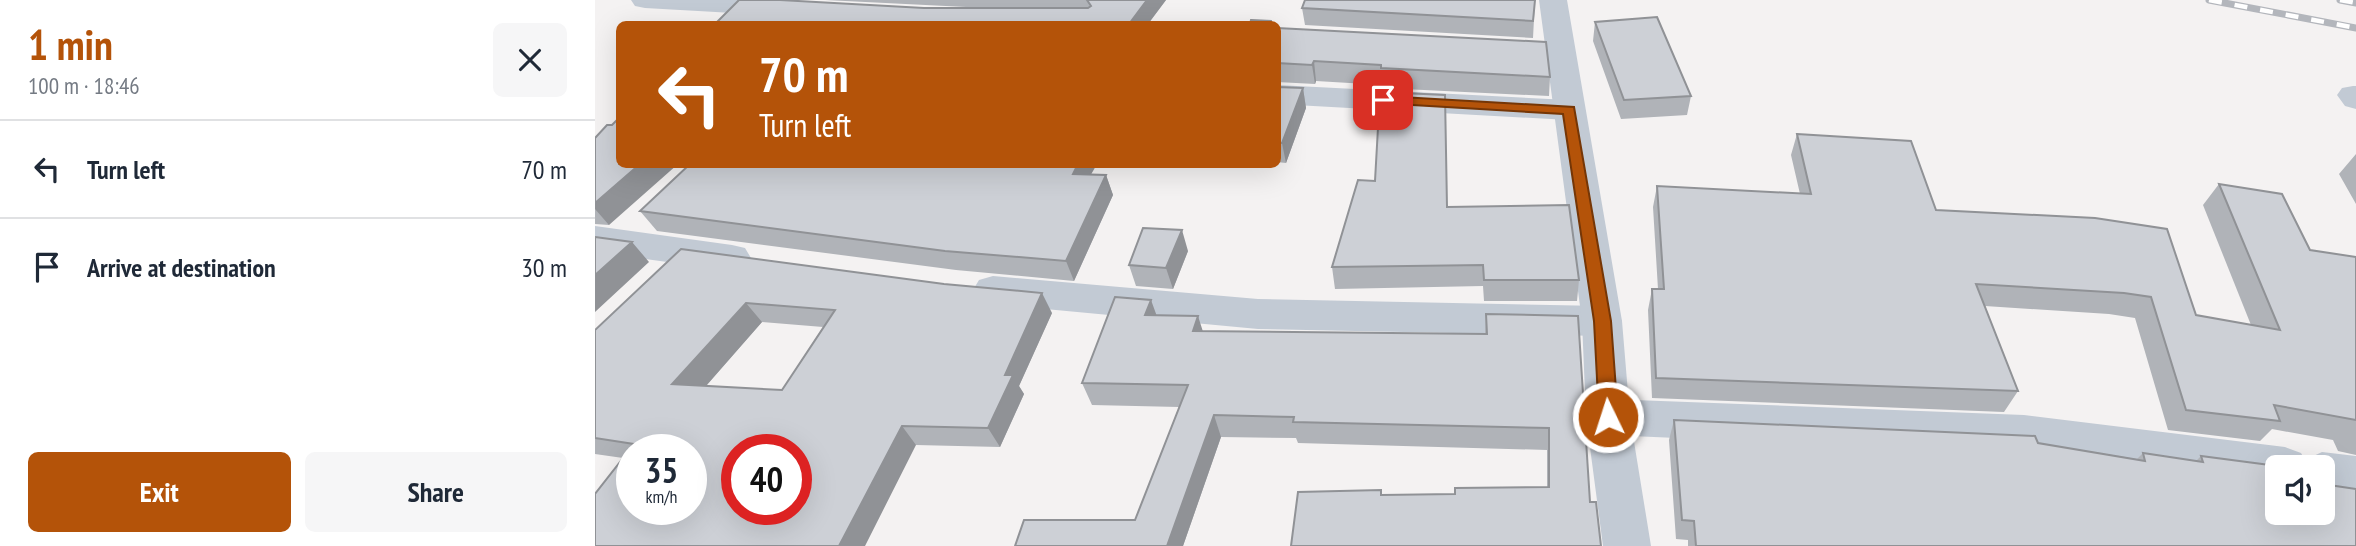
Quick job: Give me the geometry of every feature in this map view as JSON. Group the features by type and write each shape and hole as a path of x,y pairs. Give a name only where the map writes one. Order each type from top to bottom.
{"street":[{"path":"645,0 813,9"},
{"path":"1553,0 1546,50 1569,110 1602,321 1608,417 1627,546"},
{"path":"1281,94 1569,110"},
{"path":"607,240 648,216"},
{"path":"607,240 768,263"},
{"path":"660,279 688,253"},
{"path":"956,287 1258,314 1602,321"},
{"path":"1608,417 2024,434 2265,464"},
{"path":"2335,474 2356,476"}],"building":[{"path":"739,0 924,8 1088,8 1091,6 1087,0 1147,0 1131,21 718,21"},
{"path":"1305,0 1535,0 1533,21 1302,8"},
{"path":"1657,17 1691,96 1624,100 1595,22"},
{"path":"1281,28 1546,42 1550,77 1381,68 1381,65 1314,61 1312,65 1281,63"},
{"path":"1281,87 1303,88 1282,143"},
{"path":"1380,92 1445,95 1447,207 1569,205 1579,280 1484,280 1483,265 1332,267 1358,180 1375,181"},
{"path":"616,121 616,168 635,168 595,203 595,138 607,125"},
{"path":"1797,134 1911,141 1936,210 2095,218 2167,229 2196,315 2280,330 2219,184 2282,194 2310,250 2356,257 2356,420 2274,405 2280,421 2186,410 2151,297 1976,284 2018,391 1656,378 1652,289 1664,289 1657,186 1811,194"},
{"path":"686,168 1076,168 1073,174 1106,175 1066,261 945,251 640,211"},
{"path":"1143,228 1182,230 1166,268 1129,265"},
{"path":"595,237 632,242 595,275"},
{"path":"681,249 944,284 1042,293 1005,375 1013,375 988,428 902,426 839,546 595,546 595,494 616,467 616,525 707,525 707,434 616,434 616,441 595,438 595,330","holes":["746,303 835,310 782,390 672,384"]},
{"path":"1115,297 1151,300 1145,315 1198,316 1193,331 1487,334 1486,314 1578,316 1590,502 1596,502 1601,546 1291,546 1298,492 1381,490 1381,495 1455,494 1455,488 1549,487 1549,428 1293,422 1294,417 1214,415 1167,546 1015,546 1024,520 1135,520 1188,385 1082,383"},
{"path":"1674,420 2035,436 2038,443 2145,461 2143,453 2203,462 2201,456 2265,464 2265,525 2335,525 2335,486 2356,489 2356,546 1696,546 1694,521 1682,520"}],"railway":[{"path":"2209,0 2356,28"},
{"path":"2340,0 2356,3"}],"route":[{"path":"1383,100 1569,110 1602,321 1608,417"}]}
